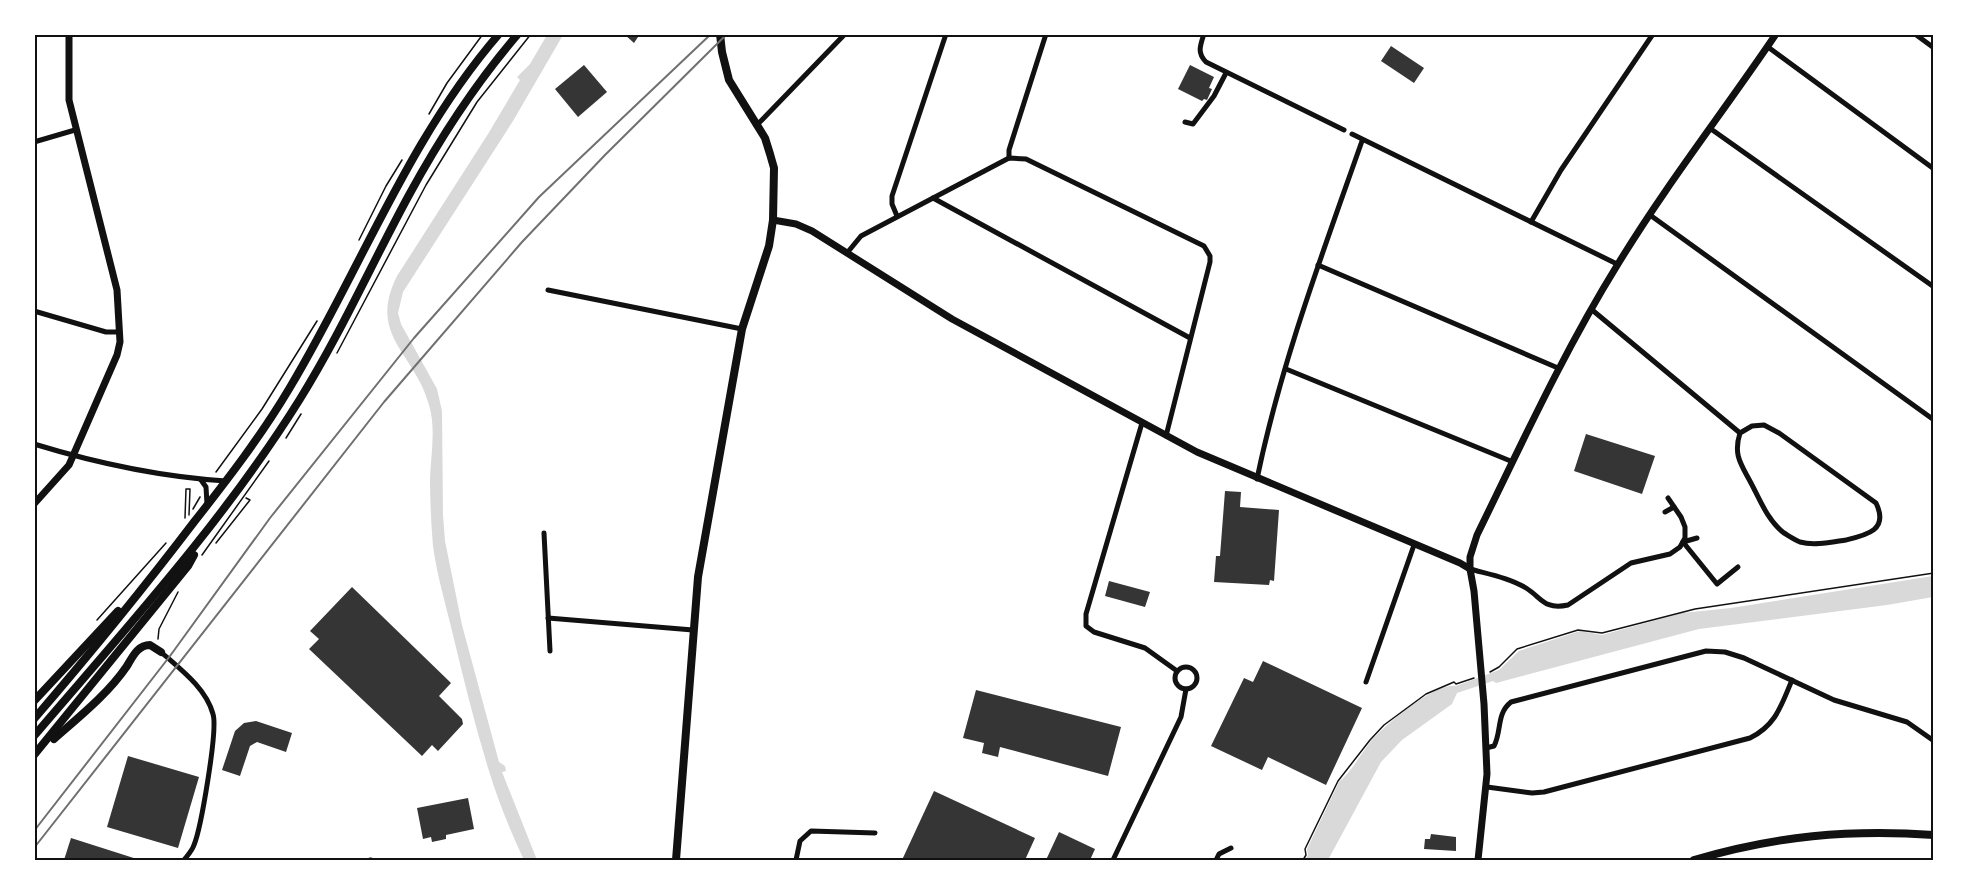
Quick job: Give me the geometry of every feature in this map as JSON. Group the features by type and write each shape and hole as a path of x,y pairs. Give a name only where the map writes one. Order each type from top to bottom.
{"main road":[{"path":"34,719 154,574 254,442 289,390 397,185 426,135 456,89 499,34"},
{"path":"34,755 180,575 205,536 268,450 302,397 337,335 408,196 438,145 464,104 518,34"},
{"path":"676,861 693,630 705,534 742,329 769,246 773,220 774,168 765,138 729,80 720,34"},
{"path":"34,736 205,536"},
{"path":"34,701 154,574"},
{"path":"34,755 89,708 124,670 138,649 150,645 161,652"},
{"path":"1694,861 1730,849 1820,834 1869,832 1934,835"}],"street":[{"path":"34,504 69,465 74,456 117,355 119,332 113,272 69,100 69,34"},
{"path":"757,125 845,34"},
{"path":"897,216 892,204 892,196 946,34"},
{"path":"1009,158 1009,150 1046,34"},
{"path":"1204,34 1199,48 1200,56 1206,62 1344,130"},
{"path":"1531,222 1561,170 1653,34"},
{"path":"1478,861 1487,787 1484,704 1470,569 1470,557 1477,535 1558,368 1617,264 1776,34"},
{"path":"1915,34 1934,48"},
{"path":"1768,46 1934,169"},
{"path":"1185,122 1193,124 1202,114 1226,73"},
{"path":"1711,129 1934,287"},
{"path":"34,142 75,130"},
{"path":"1352,134 1362,141 1617,264"},
{"path":"1257,479 1270,419 1318,266 1362,141"},
{"path":"847,253 861,236 1009,158 1026,159 1204,246 1210,256 1210,262 1166,436"},
{"path":"933,198 1190,338"},
{"path":"1650,215 1933,418"},
{"path":"773,220 796,224 812,231 952,320 1197,452 1470,569 1517,584 1526,588 1538,599 1559,607 1568,605 1631,563 1670,554 1680,548 1685,527 1668,498"},
{"path":"1318,266 1558,368"},
{"path":"548,290 742,329"},
{"path":"1591,309 1740,433"},
{"path":"34,311 106,332 119,332"},
{"path":"1286,369 1513,462"},
{"path":"1142,423 1086,614 1086,627 1094,632 1145,648 1177,671"},
{"path":"1764,425 1779,433 1875,503 1880,512 1879,522 1874,531 1865,536 1819,543 1801,542 1783,531 1769,517 1737,456 1736,444 1740,433 1752,426 1764,425"},
{"path":"34,444 74,456 201,480 226,481"},
{"path":"201,480 206,487 207,505"},
{"path":"1665,512 1674,507"},
{"path":"544,533 550,651"},
{"path":"1683,542 1697,538"},
{"path":"1683,542 1717,584 1738,567"},
{"path":"1366,682 1414,544"},
{"path":"548,618 693,630"},
{"path":"1486,748 1494,746 1504,707 1511,702 1706,651 1725,652 1744,658 1850,705 1907,722 1934,741"},
{"path":"161,652 198,687 213,714 215,727 198,831 193,848 184,861"},
{"path":"1186,666 1191,667 1197,673 1197,681 1192,688 1180,687 1175,682 1177,671 1186,666"},
{"path":"1487,787 1532,793 1544,792 1750,738 1763,731 1774,720 1792,680"},
{"path":"1113,861 1181,717 1186,689"},
{"path":"796,861 800,841 811,831 875,833"},
{"path":"1216,861 1219,854 1231,849"}],"path":[{"path":"426,119 447,83 483,34"},
{"path":"474,108 531,34"},
{"path":"360,239 386,186 404,156"},
{"path":"210,480 262,409 316,322"},
{"path":"185,519 186,489 189,489 189,515"},
{"path":"183,525 201,493"},
{"path":"196,562 245,497 250,500 216,543"},
{"path":"95,623 168,541"},
{"path":"1488,673 1499,667 1517,649 1578,630 1602,633 1695,609 1934,573"},
{"path":"161,652 157,636 159,629 180,589"},
{"path":"1303,861 1306,855 1305,849 1338,781 1384,725 1426,694 1448,683 1456,684 1480,676"}],"shaded area":[{"path":"547,35 563,35 513,121 403,292 398,313 401,324 437,389 442,411 445,541 462,625 499,762 505,766 506,771 502,772 537,860 524,860 501,805 484,754 437,568 431,512 430,478 433,432 429,405 414,371 396,344 387,314 389,297 397,276 488,134 520,80 517,77 530,64"},
{"path":"1933,576 1933,597 1699,629 1496,683 1493,681 1457,693 1452,704 1402,740 1381,762 1328,860 1305,860 1308,855 1307,849 1339,782 1378,734 1424,697 1499,670 1519,651 1580,631 1602,635 1682,613 1731,608"}],"building":[{"path":"624,34 640,34 634,43"},
{"path":"1391,46 1424,68 1414,83 1381,61"},
{"path":"584,65 607,92 578,117 555,89"},
{"path":"1190,65 1214,77 1207,100 1202,101 1178,89"},
{"path":"1586,434 1655,456 1642,494 1574,471"},
{"path":"1225,491 1241,492 1240,507 1279,510 1274,581 1270,580 1269,585 1214,582 1216,556 1220,556"},
{"path":"1109,581 1150,592 1145,607 1105,596"},
{"path":"352,587 451,683 439,696 462,719 463,724 438,751 432,745 422,756 309,649 319,639 310,631"},
{"path":"1263,661 1362,708 1326,785 1268,757 1262,770 1211,746 1244,678 1253,682"},
{"path":"976,690 1121,727 1108,776 1000,747 998,757 982,753 984,743 963,738"},
{"path":"256,721 292,733 286,752 257,742 250,746 240,776 222,770 235,731 244,723"},
{"path":"128,756 199,777 178,848 107,827"},
{"path":"934,791 1035,838 1025,860 902,860"},
{"path":"468,798 474,829 446,835 446,839 432,842 431,837 423,839 417,808"},
{"path":"1059,832 1095,849 1090,860 1046,860"},
{"path":"1431,834 1456,837 1456,851 1424,849 1425,839 1430,839"},
{"path":"71,838 140,860 64,860"}],"railway":[{"path":"34,831 170,656 270,518 414,338 539,197 711,34"},
{"path":"34,848 384,402 522,242 605,155 727,34"}]}
